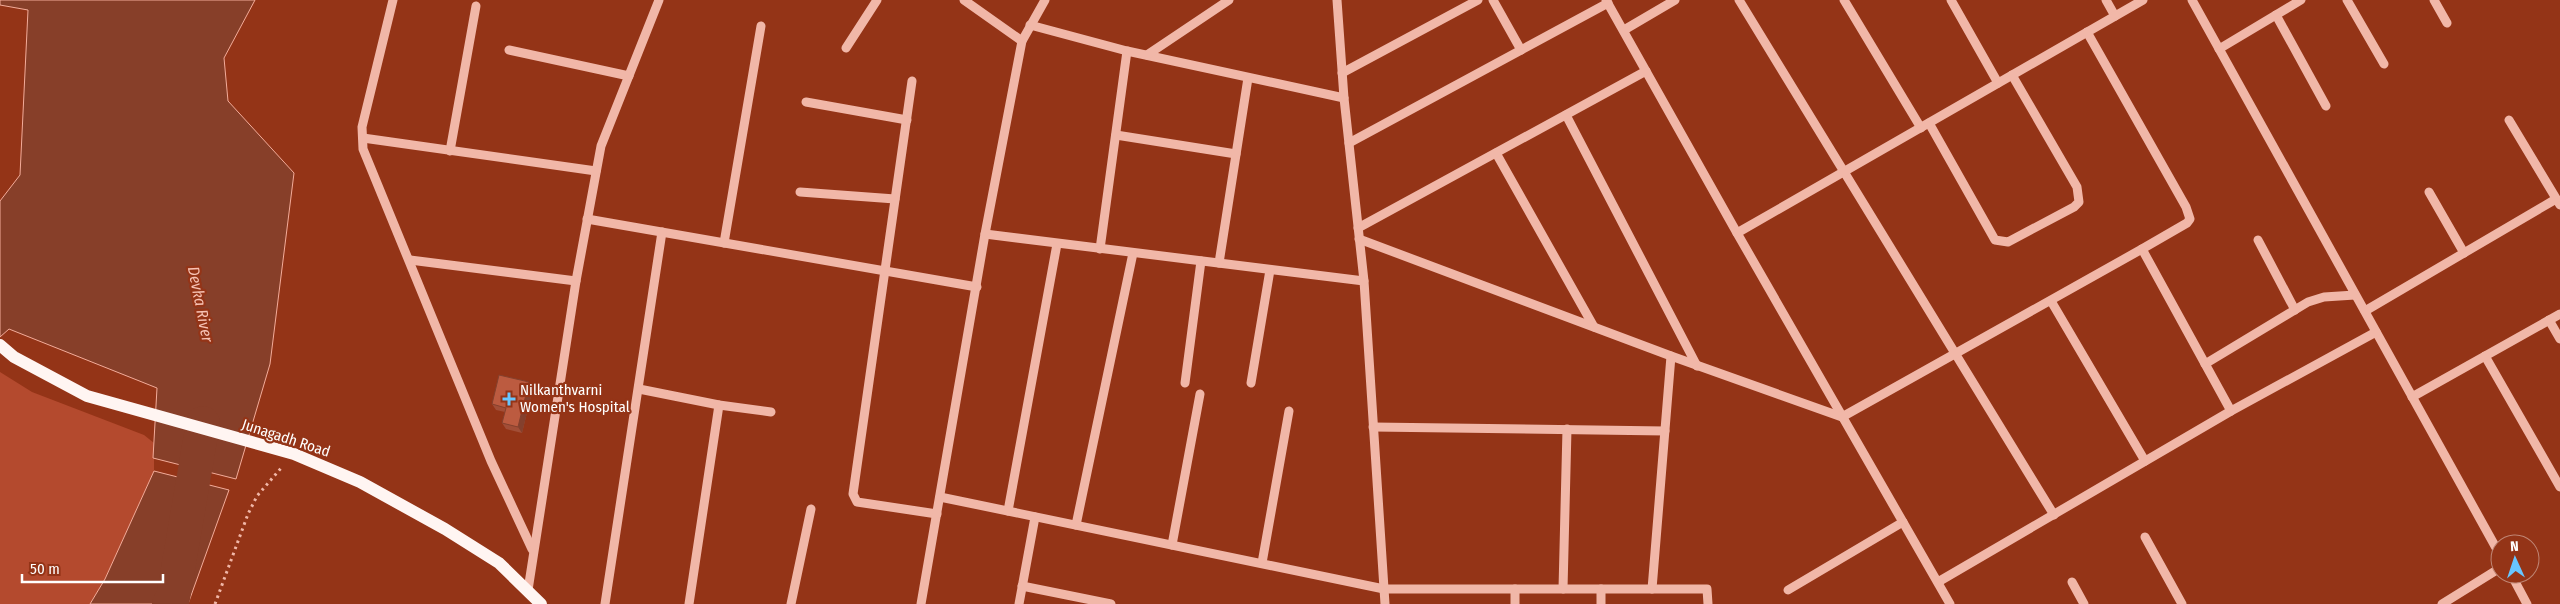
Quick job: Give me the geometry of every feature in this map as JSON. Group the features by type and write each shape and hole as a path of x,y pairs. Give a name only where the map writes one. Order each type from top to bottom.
{"main road":[{"name":"Junagadh Road","path":"0,345 14,357 87,396 294,454 360,482 445,528 500,563 541,604"}],"street":[{"path":"393,0 362,127 367,162 410,260 492,461 532,549"},
{"path":"528,590 532,549 576,281 601,146 659,0"},
{"path":"846,48 877,0"},
{"path":"964,0 1022,41"},
{"path":"1147,55 1228,0"},
{"path":"1337,0 1344,98 1364,281 1386,604"},
{"path":"1342,73 1478,0"},
{"path":"1493,0 1520,50"},
{"path":"1624,30 1676,0"},
{"path":"1739,0 2054,514"},
{"path":"1844,0 1924,125 1994,240 2008,242 2079,202 2077,187 2012,75"},
{"path":"1951,0 1998,83"},
{"path":"2106,0 2115,16"},
{"path":"1737,233 2143,0"},
{"path":"2192,0 2490,537"},
{"path":"2219,49 2301,0"},
{"path":"2347,0 2384,64"},
{"path":"2434,0 2447,22"},
{"path":"921,604 985,234 1022,41 1042,1"},
{"path":"1349,143 1607,1 1842,418 1950,604"},
{"path":"450,151 476,6"},
{"path":"2276,15 2326,106"},
{"path":"1030,25 1127,51 1344,98"},
{"path":"724,242 761,26"},
{"path":"1360,239 1697,366 1842,418 2187,223 2190,218 2189,213 2087,32"},
{"path":"509,50 629,76"},
{"path":"1100,249 1127,51"},
{"path":"1358,228 1646,71"},
{"path":"1219,264 1248,78"},
{"path":"912,81 853,494 857,502 869,505 937,514"},
{"path":"806,102 906,120"},
{"path":"1566,115 1697,366"},
{"path":"2364,311 2464,253 2558,202 2509,120"},
{"path":"1116,135 1236,154"},
{"path":"363,138 596,171"},
{"path":"1496,153 1594,327"},
{"path":"800,192 894,199"},
{"path":"2429,192 2464,253"},
{"path":"587,219 977,287"},
{"path":"605,604 662,232"},
{"path":"985,234 1364,281"},
{"path":"2258,240 2294,310"},
{"path":"1008,511 1057,244"},
{"path":"2142,249 2231,412"},
{"path":"1076,525 1133,253"},
{"path":"410,260 576,281"},
{"path":"1185,382 1201,261"},
{"path":"1251,383 1270,270"},
{"path":"2205,364 2294,310 2314,300 2355,295"},
{"path":"2051,301 2145,461"},
{"path":"2412,397 2560,314"},
{"path":"2549,320 2560,339"},
{"path":"1938,582 2145,461 2376,332"},
{"path":"1652,589 1671,356"},
{"path":"2485,356 2560,487"},
{"path":"639,389 718,405 771,412"},
{"path":"1172,545 1200,394"},
{"path":"689,604 718,405"},
{"path":"1262,563 1289,412"},
{"path":"1373,427 1665,430"},
{"path":"1563,589 1567,429"},
{"path":"940,497 1384,589 1707,589 1708,604"},
{"path":"791,604 811,509"},
{"path":"1019,604 1035,517"},
{"path":"1788,590 1903,522"},
{"path":"2145,537 2182,604"},
{"path":"2442,604 2490,574"},
{"path":"2072,582 2084,604"},
{"path":"2516,584 2527,604"},
{"path":"1022,586 1111,604"},
{"path":"1514,604 1515,589"},
{"path":"1601,589 1601,604"}],"path":[{"path":"215,604 248,514 258,496 294,454"}],"shaded area":[{"path":"0,372 32,392 144,435 154,443 154,471 105,579 90,604 0,604"}],"water":[{"path":"0,0 255,0 224,58 228,101 294,173 270,364 236,479 153,458 157,388 9,329 0,337 0,201 20,175 28,10 0,5"},
{"path":"154,471 229,490 188,604 90,604 105,579"}],"building":[{"path":"499,375 529,382 518,427 502,423 506,408 492,404"}],"waterway":[{"name":"Devka River","path":"169,604 173,598 203,423"}],"place":[{"name":"Nilkanthvarni Women's Hospital","path":"509,399"}]}
